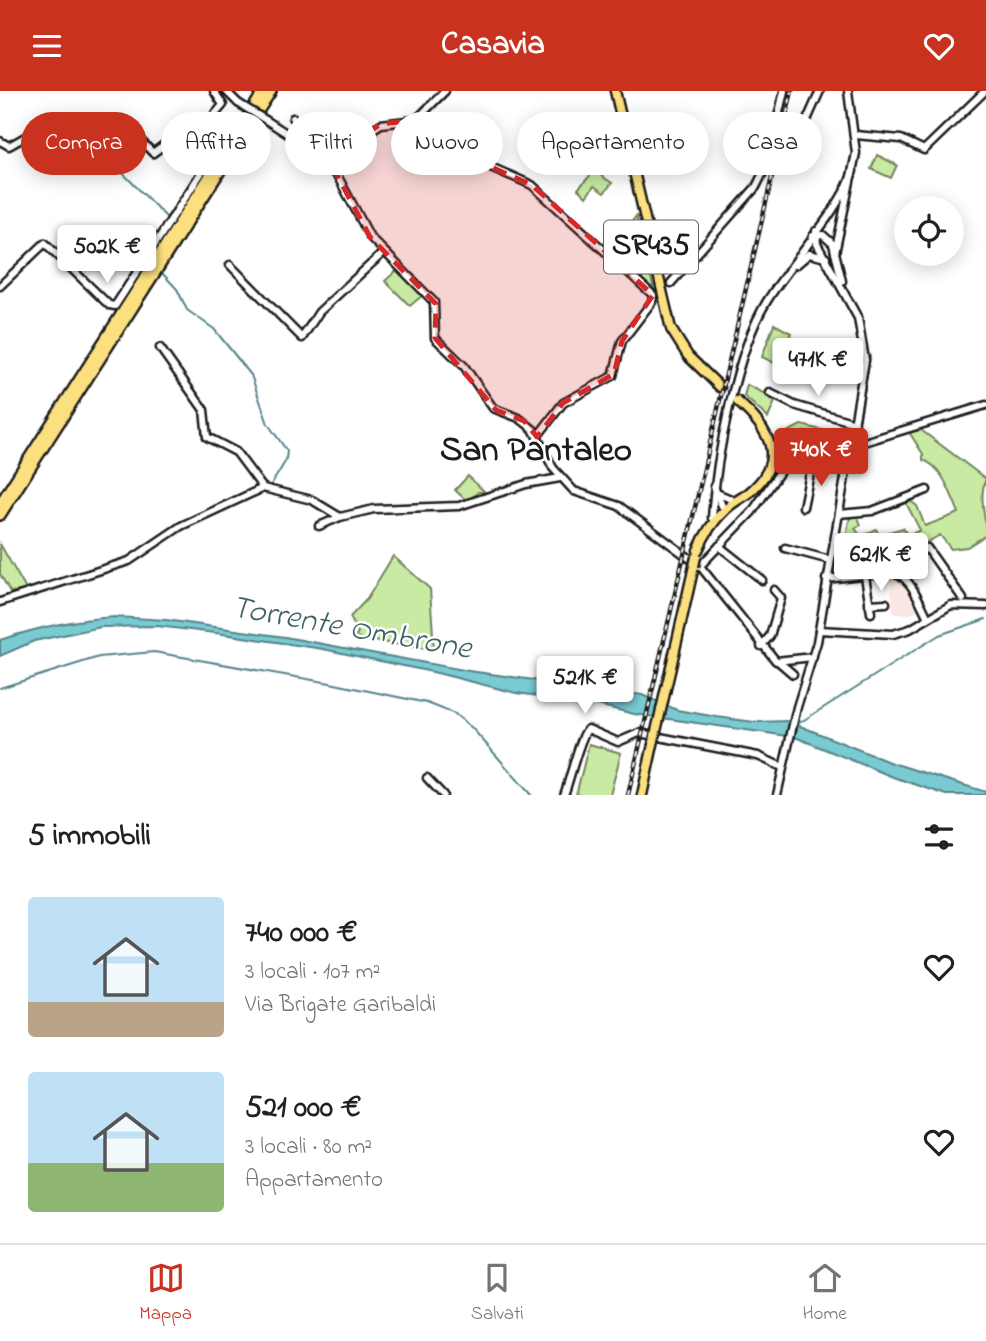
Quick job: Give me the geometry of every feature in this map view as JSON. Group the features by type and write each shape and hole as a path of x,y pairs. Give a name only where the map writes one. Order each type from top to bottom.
{"highway":[{"path":"0,504 264,91"},
{"path":"0,515 271,91"}],"main road":[{"name":"SR435","path":"615,91 671,329 688,356 720,387"},
{"path":"697,554 721,509 753,488 768,467 769,442 759,421 737,401"},
{"path":"642,795 697,566 700,536 712,518 731,499 753,488"}],"street":[{"path":"214,91 223,105 217,112"},
{"path":"226,91 238,103 300,142 338,177 368,234 434,302 436,314 432,329 437,340 464,366 494,408 524,421 533,429 560,478 580,494 621,507 697,566 761,646 793,674"},
{"path":"424,112 445,91"},
{"path":"671,283 749,197 760,179 767,165 785,91"},
{"path":"811,112 820,91"},
{"path":"835,254 853,171 855,135 848,91"},
{"path":"855,135 901,139 924,150 985,91"},
{"path":"0,141 9,146 48,124 88,166 127,127 153,153 161,147"},
{"path":"712,518 714,486 741,363 756,321 784,276 844,192 853,171"},
{"path":"503,172 532,185 649,290 653,300 622,341 614,375 565,401 537,437"},
{"path":"0,286 45,243 108,304 115,306 200,175"},
{"path":"814,234 829,238 844,290"},
{"path":"777,795 794,707 813,657 819,630 865,353 860,323 814,234"},
{"path":"230,265 302,338 319,313 384,252"},
{"path":"784,276 807,255 817,254 826,258"},
{"path":"160,348 204,410 207,437 236,452 263,488 314,501 340,517"},
{"path":"770,393 794,405 855,423"},
{"path":"851,446 986,405"},
{"path":"697,566 753,510 787,461 846,471"},
{"path":"803,507 812,464"},
{"path":"319,526 340,517 374,509 459,506 526,484 560,478"},
{"path":"714,486 719,494 721,509"},
{"path":"0,603 129,561 181,526 263,488"},
{"path":"839,514 872,510 928,490"},
{"path":"719,494 731,499"},
{"path":"713,500 721,509"},
{"path":"719,546 762,580"},
{"path":"785,548 830,560"},
{"path":"889,572 895,565 928,548 963,599"},
{"path":"826,579 895,572 904,578 928,618"},
{"path":"865,576 871,613"},
{"path":"761,646 770,636 781,598 774,590"},
{"path":"869,604 886,603"},
{"path":"819,630 892,634 906,631 953,605 986,605"},
{"path":"779,662 813,657"},
{"path":"564,795 577,763 580,739 588,729 618,742 635,732 758,756 782,767"},
{"path":"427,778 443,795"}],"highlighted area":[{"path":"416,120 454,151 532,185 653,295 622,341 614,374 563,403 537,437 524,421 496,410 435,338 436,304 370,237 328,158 381,124"}],"shaded area":[{"path":"890,578 900,578 904,582 920,609 912,614 893,614"}],"green space":[{"path":"877,155 897,165 891,178 871,169"},
{"path":"590,175 600,175 612,183 604,193 594,186 586,197 578,189"},
{"path":"636,216 655,294 609,252"},
{"path":"397,270 424,294 410,306 385,281"},
{"path":"774,324 791,333 788,340 784,339 776,355 789,361 781,366 762,357"},
{"path":"747,385 776,399 768,418 744,396"},
{"path":"801,425 822,430 816,455 808,453 812,434 804,432 800,450 803,452 802,457 788,454 781,435"},
{"path":"921,430 986,479 982,499 986,535 967,547 951,549 940,535 889,564 843,573 851,516 857,515 861,525 855,528 861,537 876,529 879,535 903,528 908,536 920,530 905,501 909,500 917,506 925,526 959,513 945,481 930,463 923,460 923,454 909,432"},
{"path":"468,476 485,492 478,492 468,502 455,490"},
{"path":"0,544 27,591 10,592 0,574"},
{"path":"393,556 430,589 434,650 355,638 358,633 350,617 367,599"},
{"path":"589,744 621,753 610,795 576,795"}],"water":[{"path":"116,617 166,620 285,637 469,671 642,695 677,710 717,717 754,722 788,721 889,762 986,792 986,795 947,795 893,777 795,737 634,714 586,702 516,693 323,649 223,634 157,626 101,627 34,641 0,656 0,640 57,624"}],"waterway":[{"path":"125,175 168,219"},
{"path":"186,234 162,273 177,289 187,310 214,329 251,375 268,424 287,451 286,459"},
{"path":"860,418 870,356"},
{"path":"271,485 285,462"},
{"path":"214,515 235,504"},
{"path":"98,574 117,568"},
{"path":"796,725 939,635 986,619"},
{"path":"0,688 99,657 154,652 330,683 427,703 455,714 472,728 531,795"}],"tunnel":[{"path":"720,387 737,401"}],"railway":[{"path":"628,795 792,91"}],"district":[{"name":"San Pantaleo","path":"536,451"}],"water label":[{"name":"Torrente Ombrone","path":"351,629"}]}
